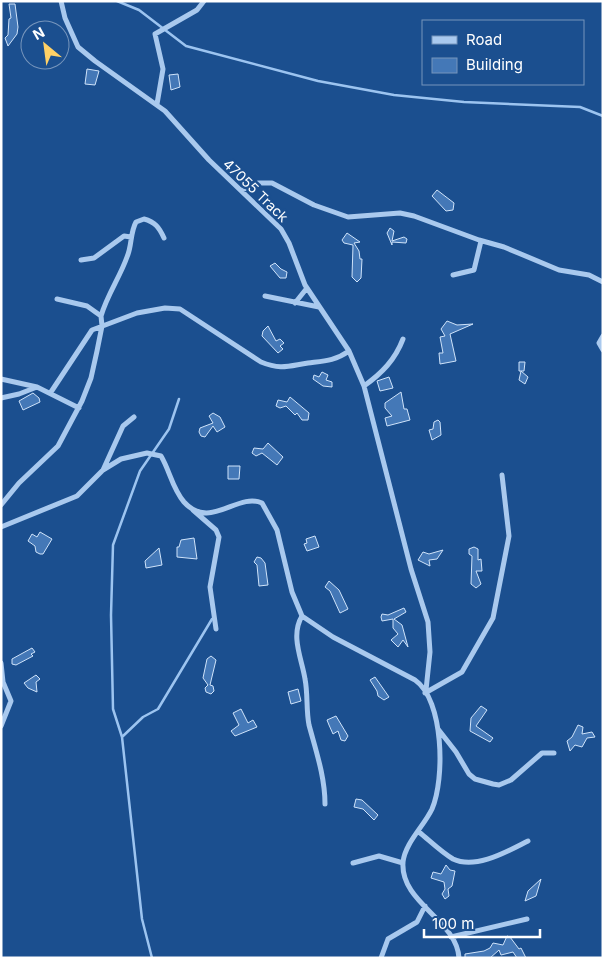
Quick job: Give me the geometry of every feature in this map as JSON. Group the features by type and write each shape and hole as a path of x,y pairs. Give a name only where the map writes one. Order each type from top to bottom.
{"street":[{"name":"47055 Track","path":"61,1 65,18 78,47 157,104 214,166 242,190 285,234 306,288 349,351 364,386 409,562 428,622 430,652 425,693"},
{"path":"157,104 163,69 155,34 198,9 204,1"},
{"path":"242,190 258,183 272,183 314,205 341,215 356,218 400,213 504,247 559,270 589,276 603,282"},
{"path":"1,505 19,483 58,446 78,408 91,378 102,326 101,316 106,299 128,256 136,222 144,219 159,227 164,238"},
{"path":"81,260 94,258 124,236 131,237"},
{"path":"453,275 474,270 481,241"},
{"path":"295,304 306,288"},
{"path":"265,296 295,304 319,307"},
{"path":"57,299 87,306 101,316"},
{"path":"50,392 81,350 90,332 137,313 171,307 180,309 261,362 273,367 291,368 328,362 349,351"},
{"path":"603,336 599,343 603,350"},
{"path":"364,386 394,359 403,339"},
{"path":"1,379 38,387 78,408"},
{"path":"1,398 38,387"},
{"path":"103,470 104,463 124,426 134,417"},
{"path":"1,527 77,496 103,470 129,456 159,454 179,495 216,530 219,537 210,587 216,629"},
{"path":"425,693 462,672 494,618 510,536 502,475"},
{"path":"193,510 215,512 247,502 262,503 278,530 292,592 302,616 333,637 424,686 425,693 431,702 440,753 436,793 433,807 413,839 403,863 407,881 456,943 459,958"},
{"path":"302,616 298,625 297,638 306,681 309,725 325,784 325,804"},
{"path":"1,663 2,682 11,701 1,726"},
{"path":"437,729 456,752 469,774 475,779 493,784 500,785 511,780 542,753 554,753"},
{"path":"419,832 452,858 459,861 495,856 528,841"},
{"path":"353,863 379,856 403,863"},
{"path":"381,958 388,939 417,922 425,906"},
{"path":"451,937 527,919"}],"building":[{"path":"9,4 15,4 18,27 17,34 8,46 5,38 8,35 9,19 11,18"},
{"path":"87,69 99,71 95,85 85,84"},
{"path":"178,74 180,87 171,90 169,75"},
{"path":"437,190 454,203 453,210 446,211 432,196"},
{"path":"390,228 394,231 392,241 404,237 407,239 406,243 392,242 392,245 387,233"},
{"path":"347,233 360,242 354,243 359,251 360,259 362,259 361,278 357,282 352,277 353,245 344,243 342,240"},
{"path":"275,263 287,272 286,278 280,278 270,266"},
{"path":"447,321 457,325 473,324 450,334 456,361 440,364 439,353 443,353 440,337 445,336 441,329"},
{"path":"268,326 276,341 280,339 284,343 280,346 283,349 278,353 262,336 263,331"},
{"path":"519,362 525,362 524,371 519,371"},
{"path":"521,371 528,377 525,384 519,380"},
{"path":"322,372 328,375 326,380 332,382 332,387 323,386 313,379 314,375 319,377"},
{"path":"389,377 393,388 380,391 377,381"},
{"path":"401,392 404,409 407,409 410,420 387,426 385,418 392,416 385,408 385,403"},
{"path":"33,393 39,398 40,402 23,410 19,401"},
{"path":"290,397 309,413 308,420 302,420 297,413 295,415 286,406 280,408 276,406 278,400 287,402"},
{"path":"213,413 220,417 225,427 217,432 213,426 205,437 201,436 200,428 213,423 209,416"},
{"path":"438,420 440,422 441,435 432,440 429,430 433,429 434,422"},
{"path":"268,443 283,457 277,465 262,453 256,456 252,453 254,448 263,449"},
{"path":"228,466 240,466 239,479 228,479"},
{"path":"40,532 52,539 43,554 36,552 35,546 28,541 32,534 37,537"},
{"path":"315,536 319,547 307,551 304,544 307,543 306,539"},
{"path":"194,538 197,559 177,557 177,547 179,547 181,540"},
{"path":"474,547 478,549 478,560 481,559 482,571 476,571 481,584 476,588 471,584 472,556 469,554 469,549"},
{"path":"159,548 162,565 146,568 145,561"},
{"path":"443,550 437,559 429,560 430,566 418,560 423,552 429,554"},
{"path":"257,557 261,558 265,563 268,585 259,586 257,565 254,562"},
{"path":"329,581 339,590 348,609 340,613 330,591 325,587"},
{"path":"404,608 406,612 394,619 402,625 408,647 403,640 398,647 391,640 398,634 393,628 393,619 382,621 381,617 382,614 388,615"},
{"path":"32,648 35,652 31,654 33,656 16,665 12,664 12,659"},
{"path":"211,656 216,660 210,685 213,686 214,691 211,694 206,692 205,688 208,685 203,678 207,659"},
{"path":"36,675 40,679 36,682 37,692 28,688 24,683"},
{"path":"375,677 389,697 384,700 378,696 370,680"},
{"path":"298,689 301,701 291,704 288,692"},
{"path":"481,706 487,710 476,726 493,738 490,742 470,731 471,718"},
{"path":"241,709 248,723 253,720 257,727 235,736 231,731 239,725 233,713"},
{"path":"336,716 348,736 345,741 341,740 338,731 333,734 327,720"},
{"path":"578,725 583,727 582,734 592,732 595,737 587,738 582,747 575,745 570,751 567,741 572,737"},
{"path":"356,799 362,800 378,815 374,820 363,809 354,807"},
{"path":"446,865 450,870 455,871 452,886 448,889 449,896 445,899 442,894 445,889 444,882 431,878 433,872 441,874"},
{"path":"541,879 536,896 525,901 528,891"},
{"path":"507,936 510,937 519,949 521,948 526,958 517,958 513,952 501,955 499,950 490,958 465,958 465,954 484,951 490,948 493,943 503,945"}],"waterway":[{"path":"117,1 139,10 186,46 318,81 394,95 464,102 580,107 603,116"},
{"path":"152,958 142,919 122,737 113,709 111,615 113,545 140,471 169,429 179,399"},
{"path":"122,737 143,717 158,709 212,619"}]}
